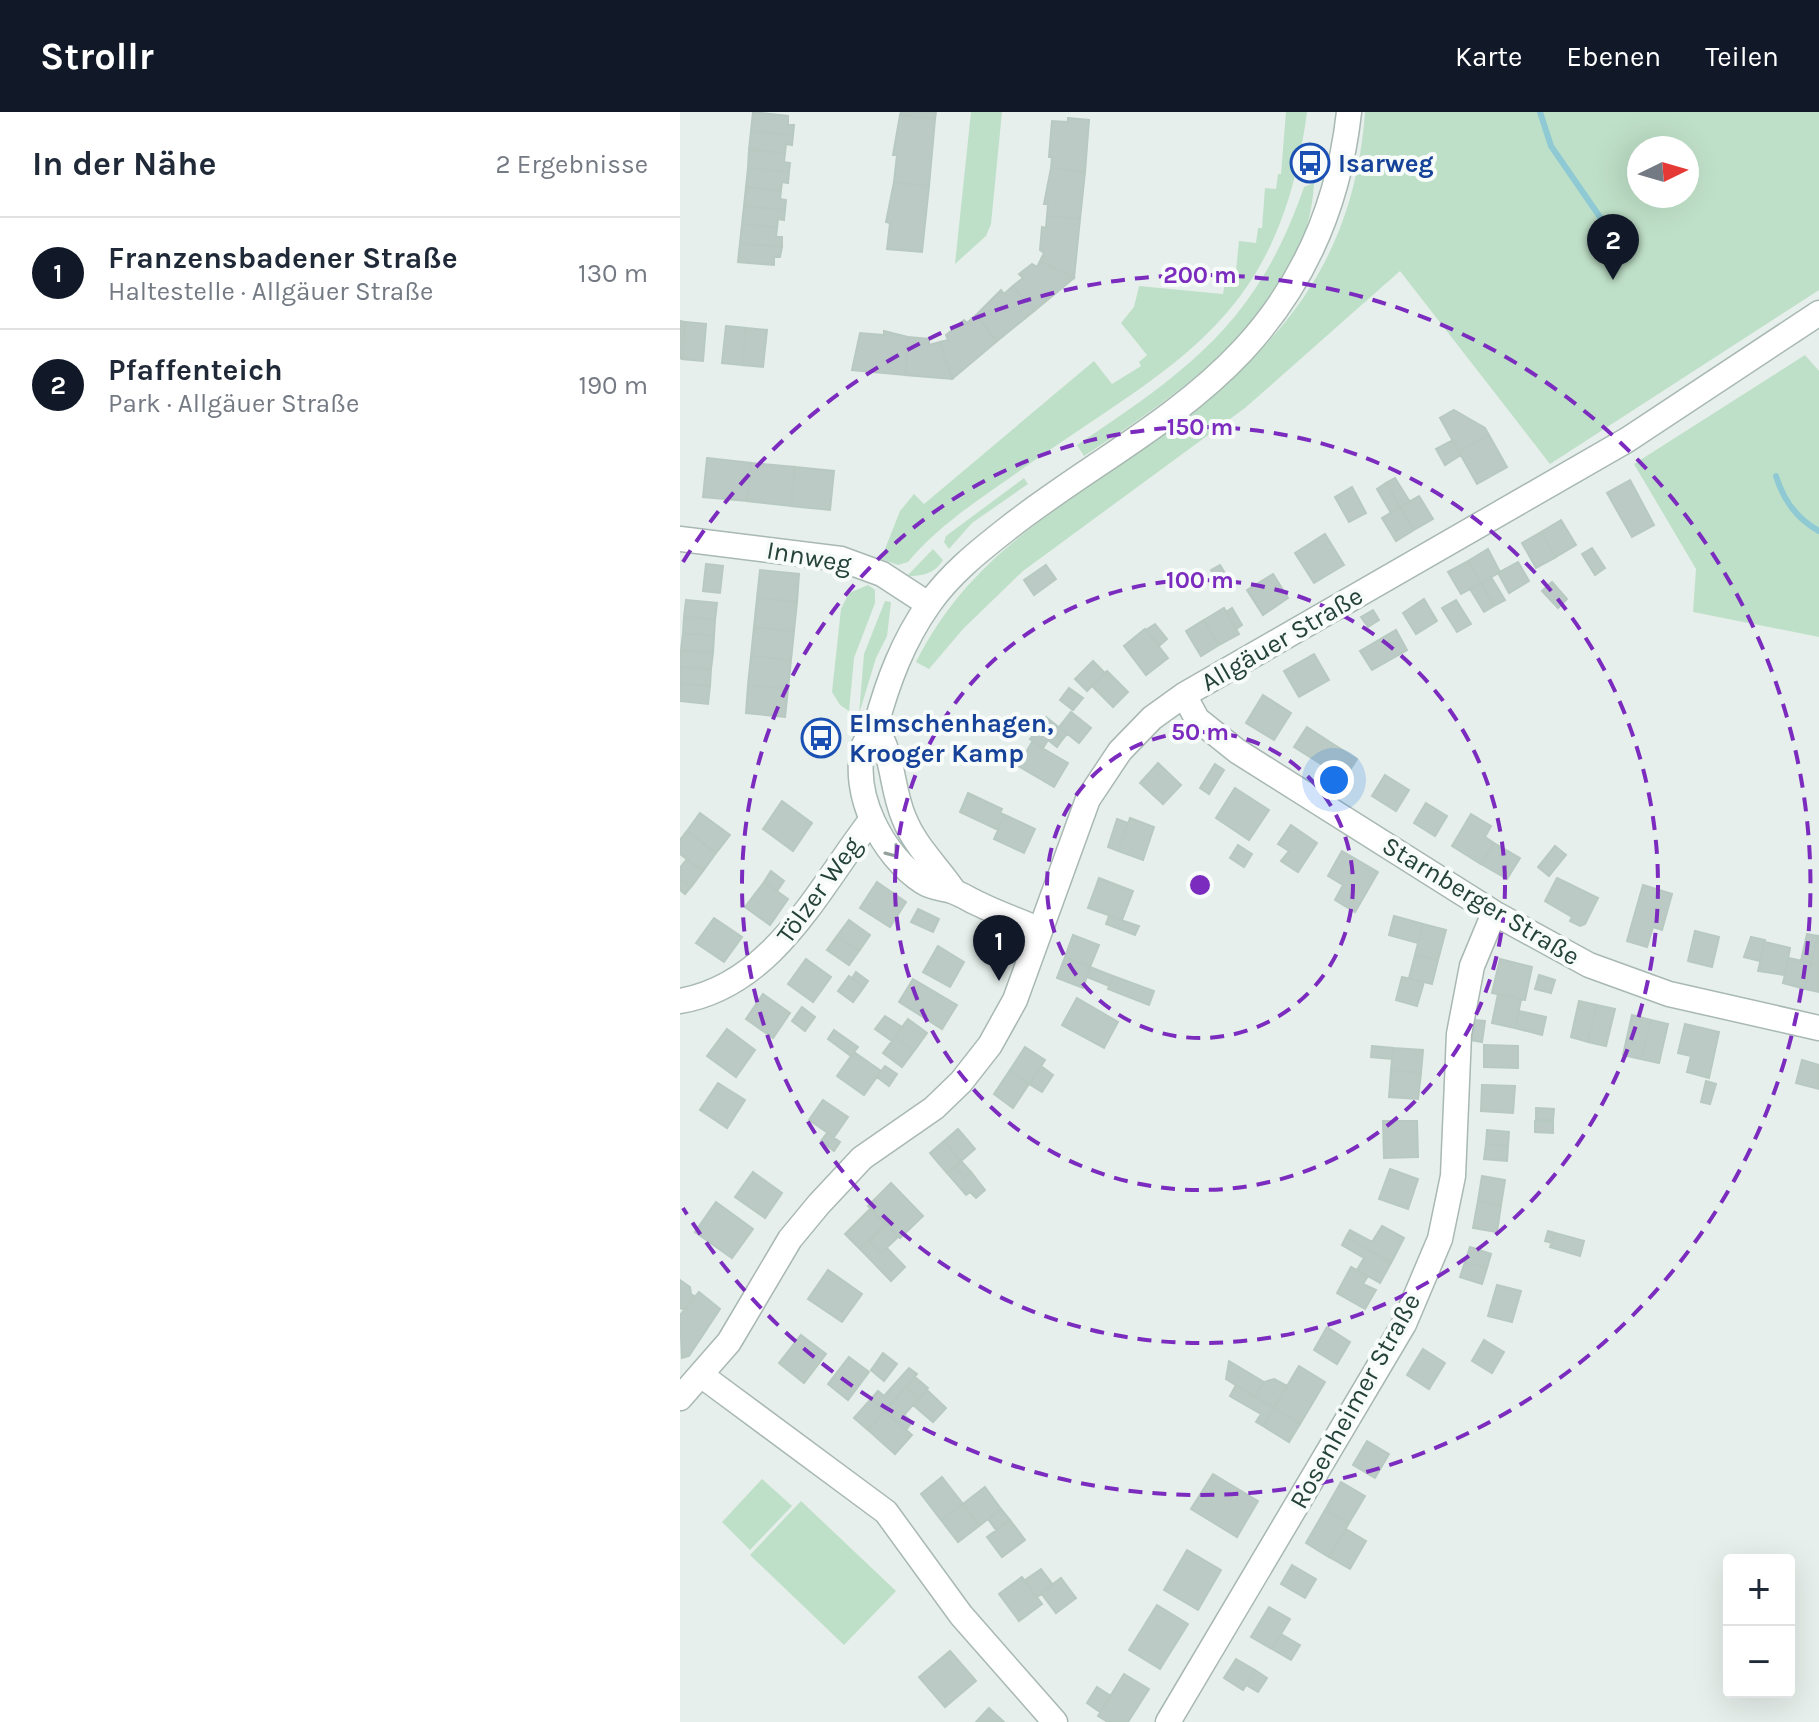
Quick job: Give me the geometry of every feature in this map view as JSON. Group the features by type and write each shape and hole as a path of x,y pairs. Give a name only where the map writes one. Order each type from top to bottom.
{"street":[{"path":"1040,930 954,891 931,886 910,872 882,839 872,819 863,777 863,755 865,744 876,729 886,685 928,604 970,558 1028,512 1155,425 1211,381 1269,321 1308,259 1323,227 1340,169 1349,112"},
{"name":"Allgäuer Straße","path":"680,1398 729,1342 790,1239 819,1204 862,1158 934,1108 977,1062 1015,1000 1088,799 1120,751 1152,718 1184,695 1627,440 1819,313"},
{"name":"Innweg","path":"680,539 841,559 882,574 928,604"},
{"name":"Starnberger Straße","path":"1184,695 1197,719 1237,751 1494,913 1589,965 1669,994 1819,1028"},
{"path":"876,729 888,747 896,796 912,837 954,891"},
{"name":"Tölzer Weg","path":"680,1001 704,997 779,947 872,819"},
{"name":"Rosenheimer Straße","path":"1168,1722 1404,1324 1440,1239 1453,1176 1459,1034 1472,966 1494,913"},
{"path":"701,1375 886,1512 961,1615 1055,1722"}],"green space":[{"path":"971,112 1002,112 991,224 986,236 955,264"},
{"path":"1286,112 1307,112 1292,185 1271,245 1243,293 1208,333 1167,369 956,516 908,562 898,565 881,559 900,511 914,494 924,504 1094,361 1112,384 1141,366 1139,362 1147,355 1121,323 1134,307 1139,286 1223,294 1225,281 1235,281 1239,241 1256,243 1258,228 1262,228 1265,188 1276,189 1278,174 1281,174"},
{"path":"1365,112 1819,112 1819,290 1550,464 1400,271 1245,408 1023,571 963,629 929,669 916,662 951,606 992,561 1040,521 1194,409 1239,371 1278,331 1311,286 1337,236 1355,178"},
{"path":"1314,183 1306,228 1289,270 1263,309 1232,344 1196,376 1084,456 1077,445 1154,391 1216,338 1265,273 1286,233 1304,187"},
{"path":"1805,355 1819,371 1819,637 1693,612 1696,569 1634,464"},
{"path":"1024,478 1028,484 972,523 949,549 944,542 946,536"},
{"path":"933,549 943,560 940,565 928,573 907,576"},
{"path":"868,585 875,590 875,603 854,658 849,711 840,705 832,692 841,609 849,593"},
{"path":"885,601 891,602 887,636 876,658 859,714 864,654"},
{"path":"762,1479 792,1506 750,1550 722,1522"},
{"path":"801,1501 896,1591 844,1645 750,1555"}],"building":[{"path":"753,112 788,116 788,125 794,125 793,135 751,131"},
{"path":"901,112 936,112 935,119 900,115"},
{"path":"900,115 935,119 929,186 894,182 897,155 893,155"},
{"path":"1068,118 1089,120 1085,172 1051,168 1052,121 1068,122"},
{"path":"751,131 793,135 792,145 786,144 785,153 749,149"},
{"path":"749,150 785,153 784,162 790,163 789,172 748,168"},
{"path":"748,168 789,172 788,183 782,182 781,190 746,187"},
{"path":"1051,168 1085,172 1080,219 1047,216 1048,204 1044,204"},
{"path":"894,182 929,186 922,252 887,249 890,223 886,222"},
{"path":"746,187 781,191 780,199 786,200 785,210 744,206"},
{"path":"744,206 785,210 784,220 778,219 777,228 742,224"},
{"path":"1047,216 1080,219 1074,278 1040,261 1044,253 1040,250 1042,227 1046,228"},
{"path":"742,224 777,228 776,237 782,237 782,247 740,243"},
{"path":"740,243 782,247 780,257 774,257 774,265 738,262"},
{"path":"1040,261 1074,278 1034,311 1013,286 1023,278 1019,274 1032,264 1037,267"},
{"path":"1013,286 1034,311 997,341 976,315 1001,290 1004,294"},
{"path":"976,315 997,341 952,379 940,342 948,340 946,335 964,320 967,323"},
{"path":"680,321 685,322 682,359 680,358"},
{"path":"685,322 706,324 703,361 682,359"},
{"path":"726,326 746,328 742,365 722,363"},
{"path":"746,328 767,330 763,367 742,365"},
{"path":"884,331 908,337 905,375 852,370 860,333 884,335"},
{"path":"908,337 929,339 929,345 940,342 952,379 905,375"},
{"path":"1454,410 1485,428 1489,435 1459,452 1440,418"},
{"path":"1489,435 1507,467 1477,484 1459,452"},
{"path":"1453,440 1461,455 1445,465 1436,449"},
{"path":"707,458 751,463 747,501 703,497"},
{"path":"751,463 795,467 791,506 747,501"},
{"path":"795,467 834,471 830,510 791,506"},
{"path":"1395,478 1410,502 1400,507 1386,483"},
{"path":"1630,480 1654,525 1632,537 1607,493"},
{"path":"1386,483 1400,507 1391,513 1377,489"},
{"path":"1352,487 1366,513 1349,522 1335,497"},
{"path":"1419,496 1433,519 1414,530 1400,507"},
{"path":"1400,507 1414,530 1396,541 1382,518"},
{"path":"1561,520 1576,545 1556,557 1541,532"},
{"path":"1541,532 1556,557 1536,568 1522,543"},
{"path":"1325,534 1344,565 1314,583 1295,553"},
{"path":"1592,548 1605,568 1595,575 1582,554"},
{"path":"1488,549 1500,572 1481,583 1468,561"},
{"path":"1468,561 1481,583 1461,594 1448,572"},
{"path":"1518,562 1529,581 1509,593 1498,573"},
{"path":"706,564 723,566 720,593 703,591"},
{"path":"1046,565 1056,579 1034,595 1024,580"},
{"path":"1220,565 1232,585 1223,590 1211,570"},
{"path":"760,570 799,574 797,602 757,598"},
{"path":"1273,574 1288,598 1263,615 1247,590"},
{"path":"1491,577 1505,600 1494,606 1481,583"},
{"path":"1552,582 1567,599 1558,608 1542,591"},
{"path":"1481,583 1494,606 1484,612 1470,589"},
{"path":"757,598 797,602 794,631 754,627"},
{"path":"1424,599 1437,621 1416,634 1403,613"},
{"path":"686,600 717,603 715,620 684,617"},
{"path":"1456,600 1471,624 1457,632 1442,608"},
{"path":"1224,608 1239,634 1219,645 1204,620"},
{"path":"1232,608 1242,625 1236,629 1226,612"},
{"path":"1373,610 1379,620 1368,627 1361,617"},
{"path":"684,617 715,620 714,636 683,633"},
{"path":"1204,620 1219,645 1201,656 1186,631"},
{"path":"1155,624 1167,639 1159,646 1146,630"},
{"path":"754,627 794,631 791,660 751,656"},
{"path":"1145,629 1168,658 1146,675 1124,646"},
{"path":"1396,630 1407,650 1372,670 1360,651"},
{"path":"683,633 714,636 713,653 681,650"},
{"path":"681,650 713,653 711,669 680,667"},
{"path":"1314,654 1329,680 1299,697 1284,671"},
{"path":"751,656 791,660 788,689 748,685"},
{"path":"1093,661 1105,673 1087,691 1075,679"},
{"path":"680,667 711,669 710,686 680,684"},
{"path":"1107,671 1128,692 1113,707 1092,686"},
{"path":"680,684 710,686 708,704 680,701"},
{"path":"748,685 788,689 785,717 746,713"},
{"path":"1069,688 1083,698 1073,710 1060,700"},
{"path":"1263,695 1291,713 1274,740 1246,723"},
{"path":"1071,712 1091,728 1079,743 1059,727"},
{"path":"1046,717 1067,734 1063,739 1041,724"},
{"path":"1041,725 1062,740 1057,747 1048,740 1043,748 1030,739"},
{"path":"1307,727 1333,744 1321,764 1294,747"},
{"path":"1032,742 1068,763 1054,787 1018,766"},
{"path":"1333,744 1357,759 1344,779 1321,764"},
{"path":"1158,763 1181,785 1163,804 1140,783"},
{"path":"1215,764 1224,770 1209,794 1200,788"},
{"path":"1385,775 1409,790 1396,811 1372,796"},
{"path":"1235,788 1269,810 1249,840 1216,818"},
{"path":"968,793 1002,809 1000,813 1005,815 998,830 960,812"},
{"path":"782,801 812,823 793,851 763,829"},
{"path":"1426,803 1447,816 1435,836 1414,823"},
{"path":"700,813 730,835 716,853 687,831"},
{"path":"1471,814 1491,826 1485,837 1494,843 1481,864 1452,846"},
{"path":"1005,815 1035,829 1024,853 994,839"},
{"path":"1130,818 1154,827 1143,860 1118,851"},
{"path":"1117,819 1128,823 1118,851 1108,847"},
{"path":"1291,825 1317,843 1298,872 1281,861 1289,851 1278,844"},
{"path":"687,831 716,853 703,871 680,854 680,840"},
{"path":"1494,843 1520,858 1507,879 1481,864"},
{"path":"1238,845 1252,854 1244,867 1230,858"},
{"path":"1555,846 1566,855 1549,876 1538,867"},
{"path":"1342,851 1378,872 1355,912 1335,900 1343,885 1328,876"},
{"path":"687,859 703,871 691,887 680,879 680,868"},
{"path":"771,871 784,881 777,891 764,882"},
{"path":"1099,878 1133,891 1122,920 1088,908"},
{"path":"1557,878 1598,898 1585,924 1580,926 1570,921 1572,917 1545,901"},
{"path":"680,879 691,887 685,894 680,890"},
{"path":"764,882 788,899 770,925 745,907"},
{"path":"877,882 906,902 890,927 860,908"},
{"path":"1643,885 1672,894 1662,930 1653,927 1647,947 1627,941"},
{"path":"918,909 939,919 933,932 911,922"},
{"path":"1109,916 1139,926 1135,935 1106,924"},
{"path":"1394,916 1423,924 1418,943 1389,935"},
{"path":"714,918 742,937 724,962 696,943"},
{"path":"849,920 870,935 859,951 837,936"},
{"path":"1423,924 1446,930 1438,960 1415,955"},
{"path":"1695,931 1719,937 1712,967 1688,961"},
{"path":"1807,934 1818,936 1811,963 1801,961"},
{"path":"1073,935 1099,945 1090,967 1065,957"},
{"path":"837,936 859,951 849,965 827,950"},
{"path":"1751,937 1765,940 1760,961 1744,957"},
{"path":"1819,937 1819,965 1811,963"},
{"path":"1765,942 1790,948 1785,975 1758,971"},
{"path":"938,946 964,962 950,987 923,972"},
{"path":"1415,955 1438,960 1432,984 1409,978"},
{"path":"1065,957 1090,967 1083,988 1057,978"},
{"path":"1789,958 1811,963 1805,989 1783,983"},
{"path":"806,959 831,977 813,1002 788,984"},
{"path":"1500,959 1532,967 1525,1000 1492,993"},
{"path":"1811,963 1819,965 1819,992 1805,989"},
{"path":"1090,967 1113,976 1109,986 1087,977"},
{"path":"856,972 868,981 864,987 852,978"},
{"path":"1539,975 1555,980 1551,993 1535,989"},
{"path":"849,976 864,987 853,1002 838,991"},
{"path":"1113,976 1154,991 1149,1005 1108,989"},
{"path":"1402,977 1424,982 1417,1006 1396,1000"},
{"path":"913,979 957,1005 942,1029 899,1002"},
{"path":"763,994 790,1013 773,1038 746,1019"},
{"path":"1498,994 1521,1000 1515,1028 1492,1023"},
{"path":"1077,998 1118,1022 1104,1048 1062,1025"},
{"path":"1579,1001 1597,1005 1588,1042 1571,1037"},
{"path":"1597,1005 1615,1009 1606,1046 1588,1042"},
{"path":"802,1007 815,1017 805,1031 792,1021"},
{"path":"1519,1011 1546,1017 1542,1035 1515,1028"},
{"path":"1632,1015 1651,1020 1641,1059 1623,1055"},
{"path":"885,1016 902,1027 892,1041 875,1029"},
{"path":"908,1019 927,1033 914,1051 895,1037"},
{"path":"1473,1020 1485,1021 1482,1042 1470,1040"},
{"path":"1651,1020 1668,1024 1659,1063 1641,1059"},
{"path":"1685,1024 1719,1032 1709,1078 1687,1072 1691,1056 1678,1053"},
{"path":"727,1029 755,1050 736,1077 707,1056"},
{"path":"834,1030 858,1047 851,1056 828,1039"},
{"path":"895,1037 914,1051 902,1067 883,1053"},
{"path":"1484,1045 1518,1046 1518,1068 1484,1067"},
{"path":"1372,1046 1393,1048 1392,1059 1371,1057"},
{"path":"1025,1047 1045,1060 1029,1084 1010,1070"},
{"path":"1393,1048 1423,1050 1421,1073 1391,1070"},
{"path":"854,1052 881,1071 864,1095 837,1076"},
{"path":"1802,1060 1819,1065 1819,1089 1796,1083"},
{"path":"885,1066 897,1074 889,1086 877,1077"},
{"path":"1041,1066 1053,1075 1042,1092 1029,1084"},
{"path":"1010,1070 1029,1084 1013,1108 994,1094"},
{"path":"1391,1070 1421,1073 1418,1099 1389,1097"},
{"path":"1706,1081 1716,1084 1710,1104 1701,1102"},
{"path":"718,1083 745,1100 727,1128 700,1110"},
{"path":"1482,1085 1515,1086 1513,1113 1481,1111"},
{"path":"823,1100 848,1117 834,1137 809,1120"},
{"path":"1536,1108 1554,1109 1553,1120 1536,1119"},
{"path":"1383,1121 1417,1121 1418,1157 1384,1158"},
{"path":"1535,1121 1553,1122 1553,1133 1535,1132"},
{"path":"958,1129 975,1149 961,1161 944,1141"},
{"path":"1487,1130 1509,1132 1508,1146 1486,1144"},
{"path":"827,1133 840,1142 834,1151 821,1141"},
{"path":"944,1141 961,1161 947,1173 930,1153"},
{"path":"1486,1144 1508,1146 1507,1161 1484,1159"},
{"path":"961,1161 971,1172 965,1178 955,1167"},
{"path":"955,1167 965,1178 971,1172 985,1190 976,1198 970,1192 966,1195 947,1173"},
{"path":"1390,1169 1418,1179 1408,1209 1379,1199"},
{"path":"753,1172 782,1193 765,1218 735,1197"},
{"path":"1482,1176 1505,1180 1501,1205 1478,1201"},
{"path":"891,1183 923,1216 900,1238 868,1206"},
{"path":"1478,1201 1501,1205 1497,1232 1473,1228"},
{"path":"716,1202 753,1229 732,1258 695,1232"},
{"path":"871,1208 886,1224 860,1249 845,1234"},
{"path":"886,1224 898,1237 881,1253 869,1241"},
{"path":"1382,1226 1404,1238 1391,1263 1346,1237 1350,1230 1372,1242"},
{"path":"1548,1231 1555,1233 1552,1243 1545,1241"},
{"path":"1555,1233 1584,1241 1580,1256 1550,1247"},
{"path":"1346,1237 1391,1263 1380,1283 1357,1270 1364,1258 1342,1245"},
{"path":"869,1241 881,1253 887,1248 905,1267 891,1281 860,1249"},
{"path":"1470,1247 1491,1254 1487,1268 1465,1262"},
{"path":"1465,1262 1487,1268 1482,1284 1460,1277"},
{"path":"1351,1267 1368,1276 1363,1284 1376,1290 1365,1309 1337,1293"},
{"path":"828,1270 862,1294 842,1322 808,1299"},
{"path":"680,1280 690,1287 691,1294 696,1297 684,1310 680,1308"},
{"path":"1497,1285 1521,1291 1512,1322 1488,1316"},
{"path":"699,1292 720,1309 689,1356 682,1358 680,1315"},
{"path":"1327,1327 1350,1342 1337,1364 1314,1350"},
{"path":"801,1335 826,1354 804,1383 779,1363"},
{"path":"1484,1340 1504,1352 1492,1373 1472,1361"},
{"path":"1423,1349 1445,1363 1429,1389 1407,1375"},
{"path":"883,1353 897,1364 884,1381 871,1370"},
{"path":"849,1357 869,1372 848,1400 828,1384"},
{"path":"1229,1361 1264,1382 1255,1397 1226,1379"},
{"path":"1299,1366 1325,1382 1300,1424 1274,1408"},
{"path":"909,1368 917,1374 885,1411 871,1399 878,1391 884,1396"},
{"path":"915,1377 928,1388 918,1399 906,1387"},
{"path":"1274,1379 1287,1386 1274,1408 1255,1397 1264,1382"},
{"path":"1236,1385 1274,1408 1263,1426 1256,1422 1261,1414 1230,1396"},
{"path":"906,1387 918,1399 904,1415 912,1422 906,1430 885,1411"},
{"path":"927,1390 946,1408 933,1422 913,1405"},
{"path":"871,1399 885,1411 868,1430 854,1418"},
{"path":"1274,1408 1300,1424 1289,1442 1263,1426"},
{"path":"885,1411 912,1435 895,1454 868,1430"},
{"path":"1367,1441 1389,1454 1375,1478 1353,1465"},
{"path":"1213,1474 1258,1501 1237,1537 1191,1509"},
{"path":"942,1477 963,1504 941,1520 921,1494"},
{"path":"1341,1482 1365,1496 1349,1523 1325,1510"},
{"path":"985,1487 1001,1509 979,1526 963,1504"},
{"path":"963,1504 979,1526 958,1542 941,1520"},
{"path":"1001,1509 1010,1520 996,1530 988,1519"},
{"path":"1325,1510 1349,1523 1329,1557 1306,1543"},
{"path":"1010,1520 1025,1540 1002,1557 987,1537"},
{"path":"1346,1529 1366,1541 1350,1569 1329,1557"},
{"path":"1187,1550 1221,1570 1198,1610 1164,1590"},
{"path":"1292,1565 1316,1579 1305,1598 1281,1584"},
{"path":"1041,1569 1053,1585 1037,1597 1025,1580"},
{"path":"1022,1577 1042,1604 1019,1621 999,1594"},
{"path":"1061,1578 1076,1598 1056,1613 1041,1593"},
{"path":"1157,1605 1188,1624 1160,1669 1129,1650"},
{"path":"1269,1607 1290,1619 1272,1649 1251,1637"},
{"path":"1281,1634 1300,1645 1291,1660 1272,1649"},
{"path":"950,1651 976,1681 945,1707 919,1677"},
{"path":"1236,1659 1255,1670 1243,1690 1224,1678"},
{"path":"1255,1670 1267,1678 1258,1692 1246,1685"},
{"path":"1124,1674 1149,1689 1128,1722 1108,1722 1098,1716"},
{"path":"1097,1687 1111,1696 1100,1712 1087,1703"},
{"path":"989,1708 1004,1722 976,1722"}],"waterway":[{"path":"1540,112 1551,146 1602,220"},
{"path":"1776,476 1792,508 1819,531"}],"place":[{"name":"Isarweg","path":"1310,163"},
{"name":"Pfaffenteich","path":"1613,280"},
{"name":"Elmschenhagen, Krooger Kamp","path":"821,738"},
{"name":"Franzensbadener Straße","path":"999,981"}]}
